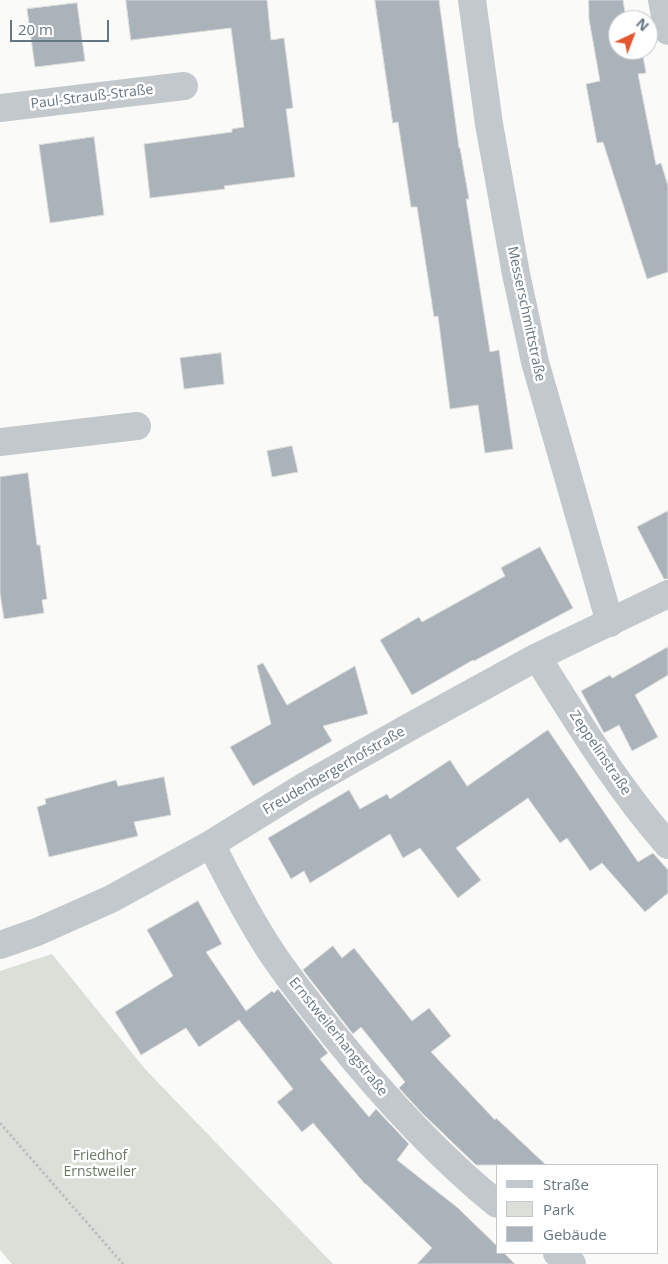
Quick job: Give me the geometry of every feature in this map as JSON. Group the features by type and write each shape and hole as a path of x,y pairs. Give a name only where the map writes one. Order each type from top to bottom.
{"street":[{"name":"Messerschmittstraße","path":"472,0 489,124 516,274 535,362 610,623"},
{"path":"662,0 668,31"},
{"name":"Paul-Strauß-Straße","path":"0,108 184,86"},
{"path":"0,442 137,426"},
{"name":"Freudenbergerhofstraße","path":"1,941 111,899 211,844 305,786 537,657 668,594"},
{"name":"Zeppelinstraße","path":"537,657 591,743 640,814 668,845"},
{"name":"Ernstweilerhangstraße","path":"211,844 235,891 267,945 310,1004 358,1064 411,1125 496,1203"},
{"path":"558,1254 572,1264"}],"path":[{"path":"0,1123 122,1264"}],"green space":[{"name":"Friedhof Ernstweiler","path":"52,954 145,1069 333,1264 12,1264 0,1250 0,971"}],"building":[{"path":"126,0 267,0 271,40 284,38 293,108 286,109 295,177 224,186 225,189 150,198 144,144 232,132 232,129 244,127 231,28 131,40"},
{"path":"375,0 439,0 459,148 469,199 466,199 490,352 499,350 513,449 485,453 478,405 450,409 438,316 434,317 417,207 411,207 398,122 393,123"},
{"path":"589,0 623,0 625,10 608,10 608,60 644,60 646,73 638,74 656,165 661,163 668,186 668,272 647,279 603,142 597,143 586,84 600,81 589,19"},
{"path":"77,3 85,61 35,67 27,9"},
{"path":"94,137 104,215 50,223 39,145"},
{"path":"221,353 224,384 184,389 180,358"},
{"path":"292,446 298,472 272,477 267,451"},
{"path":"28,473 37,545 40,545 47,599 42,600 44,613 4,619 0,593 0,477"},
{"path":"668,511 668,579 664,579 637,527"},
{"path":"540,547 573,608 473,660 412,695 380,640 419,617 422,622 505,576 501,568"},
{"path":"668,647 668,675 635,695 658,737 632,751 619,725 604,733 581,691 610,675 612,678"},
{"path":"263,663 287,705 355,666 368,714 323,726 332,741 253,786 230,747 271,724 257,666"},
{"path":"548,730 638,862 653,853 668,870 668,893 645,912 602,863 590,871 567,838 560,843 528,798 456,848 481,880 458,898 420,848 403,858 390,834 310,883 304,871 291,879 268,838 349,790 360,809 387,794 390,799 450,760 467,786"},
{"path":"164,777 171,815 134,822 138,836 49,857 37,807 46,804 45,799 116,780 118,786"},
{"path":"198,901 222,944 206,952 246,1011 272,991 274,993 278,989 328,1053 320,1059 369,1117 376,1109 409,1144 397,1160 458,1208 496,1245 496,1254 505,1254 515,1264 417,1264 432,1248 365,1184 313,1123 302,1132 277,1102 293,1089 239,1020 199,1047 186,1028 141,1055 115,1012 173,976 147,930"},
{"path":"333,946 342,958 354,948 412,1021 429,1008 451,1036 431,1052 495,1120 496,1118 545,1164 476,1165 399,1088 405,1082 361,1027 353,1034 303,970"}]}
